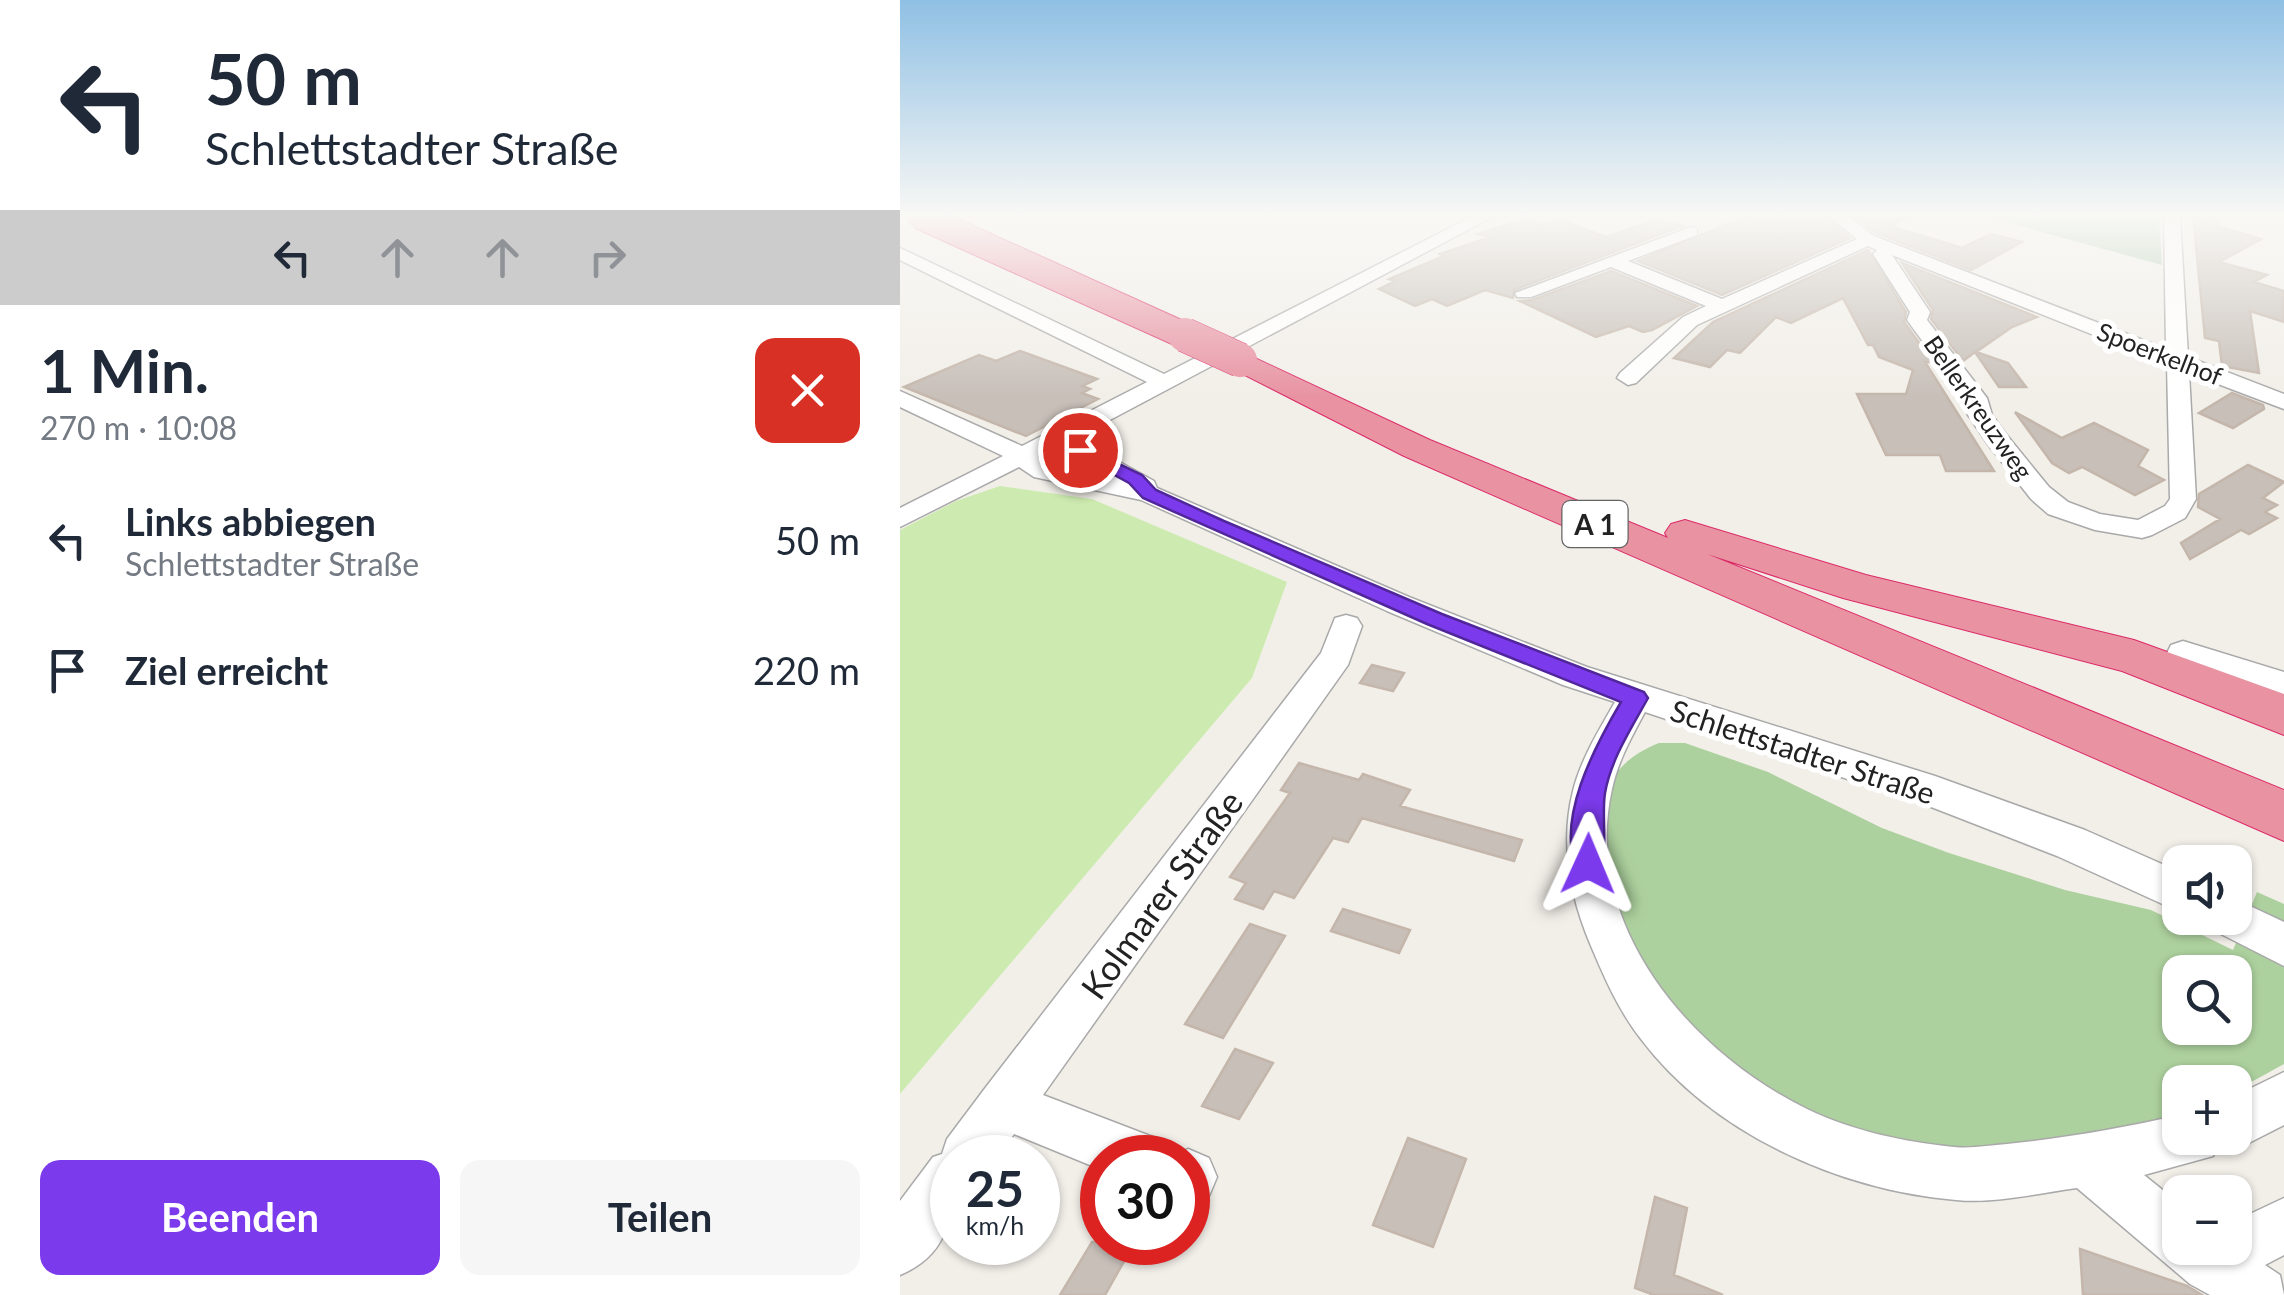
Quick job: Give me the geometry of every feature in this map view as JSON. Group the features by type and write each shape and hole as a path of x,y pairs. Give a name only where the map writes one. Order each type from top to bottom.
{"highway":[{"name":"A 1","path":"1062,276 2284,780"},
{"name":"A 1","path":"1079,276 1249,356 1417,448 2284,816"},
{"name":"A 1","path":"1674,530 1860,588 2134,657 2284,715"}],"street":[{"path":"948,276 1162,381"},
{"path":"900,520 1162,381 1373,276"},
{"path":"1524,293 1571,276"},
{"path":"1648,276 1722,306"},
{"path":"1628,378 1690,321 1798,276"},
{"name":"Bellerkreuzweg","path":"1897,276 1920,312 1917,320 1976,398 1980,414 1996,438 2040,493 2080,518 2142,529 2175,512 2183,499 2179,360"},
{"name":"Spoerkelhof","path":"1961,276 2284,402"},
{"path":"2172,276 2179,360"},
{"name":"Schlettstadter Straße","path":"900,398 1008,448 1042,472 1150,494 1416,612 1636,698 1936,792 2071,843 2162,884"},
{"name":"Schlettstadter Straße","path":"1058,438 1135,479 1150,494"},
{"name":"Kolmarer Straße","path":"982,1135 1336,657 1346,626"},
{"path":"2182,653 2284,685"},
{"path":"1636,698 1603,756 1592,790 1588,864 1610,944 1628,981 1656,1022 1690,1060 1728,1092 1785,1128 1879,1161 1960,1174 2088,1163 2162,1146"},
{"path":"2252,928 2284,945"},
{"path":"2252,1115 2284,1098"},
{"path":"1004,1105 1081,1135"},
{"path":"2088,1163 2162,1224"},
{"path":"900,1247 930,1206"},
{"path":"2252,1234 2284,1225"},
{"path":"2215,1265 2260,1295"}],"green space":[{"path":"1000,486 1092,499 1287,582 1252,678 900,1094 900,530 956,501"},
{"path":"1659,743 1685,743 1768,772 1882,828 1949,853 2065,890 2151,910 2162,915 2162,935 2202,935 2233,950 2239,935 2252,935 2252,904 2257,892 2284,904 2284,1064 2252,1082 2252,1065 2162,1065 2162,1121 2123,1133 2029,1145 1965,1149 1906,1145 1838,1125 1796,1106 1717,1056 1683,1024 1653,988 1630,948 1611,898 1606,826 1612,782 1629,760"}],"building":[{"path":"1550,276 1514,290 1513,298 1485,290 1447,306 1432,299 1415,306 1379,289 1395,281 1389,279"},
{"path":"1596,276 1624,276 1697,306 1652,330 1643,332 1629,326 1596,337 1520,301"},
{"path":"1676,276 1764,276 1722,295"},
{"path":"1811,276 1884,276 1906,312 1904,322 1933,362 1925,362 1994,471 1946,471 1940,455 1886,455 1857,394 1906,394 1913,370 1879,357 1873,345 1868,345 1843,298 1791,323 1776,317 1740,353 1727,350 1710,367 1674,358 1713,322"},
{"path":"1911,276 1936,276 2037,317 2012,327 1976,352 2008,363 2026,387 1999,387 1975,352 1963,361 1931,319 1933,310"},
{"path":"2199,276 2264,276 2254,282 2284,291 2284,322 2250,311 2259,373 2222,366 2219,341 2205,338"},
{"path":"1020,351 1097,379 1082,386 1090,389 1082,393 1098,399 1026,436 904,387 979,355 996,361"},
{"path":"2232,393 2263,405 2264,409 2233,428 2199,413"},
{"path":"2015,412 2062,438 2094,423 2148,450 2138,466 2164,480 2135,495 2082,467 2069,473 2052,463"},
{"path":"2248,465 2284,482 2263,498 2277,505 2265,512 2277,518 2249,534 2241,530 2190,559 2181,543 2220,519 2198,507 2199,494"},
{"path":"1372,665 1404,673 1393,691 1360,683"},
{"path":"1299,763 1359,780 1363,774 1410,790 1400,806 1522,840 1514,861 1362,818 1348,842 1333,838 1294,898 1274,891 1263,909 1235,899 1246,883 1230,877 1290,793 1281,790"},
{"path":"1343,909 1410,930 1399,953 1331,931"},
{"path":"1250,924 1285,936 1223,1038 1185,1024"},
{"path":"1235,1049 1273,1063 1239,1119 1202,1106"},
{"path":"1408,1138 1466,1159 1433,1247 1373,1225"},
{"path":"1655,1197 1687,1208 1674,1275 1723,1295 1654,1295 1635,1288"},
{"path":"2080,1249 2187,1286 2202,1295 2083,1295"},
{"path":"1080,1262 1080,1265 1122,1265 1105,1295 1060,1295"}],"route":[{"path":"1080,450 1135,479 1150,494 1217,525 1434,619 1636,698 1603,756 1592,790 1588,864"}]}
